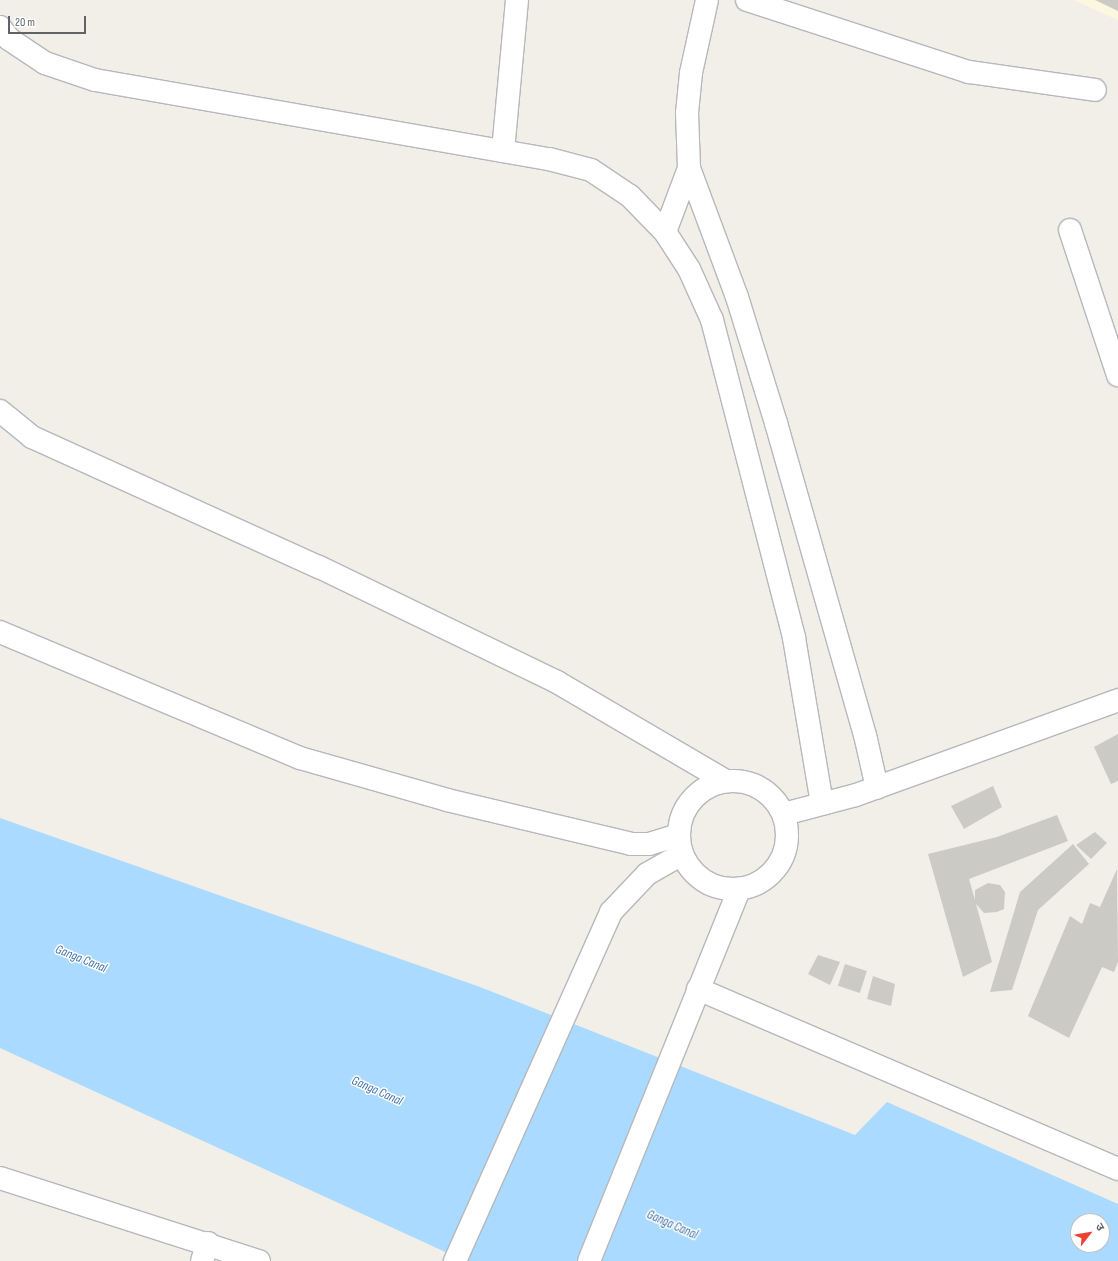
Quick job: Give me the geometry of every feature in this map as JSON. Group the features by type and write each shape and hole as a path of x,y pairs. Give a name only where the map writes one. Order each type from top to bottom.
{"street":[{"path":"503,151 517,0"},
{"path":"707,0 691,73 687,113 689,168 736,297 776,423 865,735 877,788"},
{"path":"747,0 969,72 1095,90"},
{"path":"3,38 45,64 95,80 503,151 591,170 630,196 665,232 689,269 712,320 794,638 822,804"},
{"path":"665,232 689,168"},
{"path":"1070,230 1118,375"},
{"path":"0,411 32,437 319,567 557,682 726,781 749,783 770,795 784,814 788,840 780,863 763,882 739,890 715,887 694,874 680,845 684,810 702,790 726,781"},
{"path":"0,632 300,758 455,802 631,844 680,845"},
{"path":"784,814 877,788 1118,700"},
{"path":"455,1261 611,912 647,874 680,845"},
{"path":"589,1261 739,890"},
{"path":"698,989 1118,1169"},
{"path":"0,1178 205,1252 259,1261"}],"shaded area":[{"path":"1074,0 1118,0 1118,20"}],"water":[{"name":"Ganga Canal","path":"0,818 480,987 855,1135 887,1102 1118,1204 1118,1261 465,1261 0,1048"}],"building":[{"path":"1095,0 1118,0 1118,11"},
{"path":"1118,734 1118,781 1111,784 1094,747"},
{"path":"993,786 1002,807 964,829 951,806"},
{"path":"1057,815 1068,841 969,879 975,900 975,890 988,883 1000,885 1005,892 1004,909 997,912 984,913 976,904 992,962 963,977 928,854 997,837"},
{"path":"1095,832 1107,843 1091,859 1076,845"},
{"path":"1073,844 1089,864 1038,910 1012,990 990,992 1020,892"},
{"path":"1117,869 1118,962 1114,972 1102,967 1069,1038 1028,1016 1070,916 1082,924 1090,903 1100,907"},
{"path":"818,955 840,962 830,985 808,974"},
{"path":"845,964 867,971 860,993 838,986"},
{"path":"873,976 895,984 891,1006 867,999"}]}
